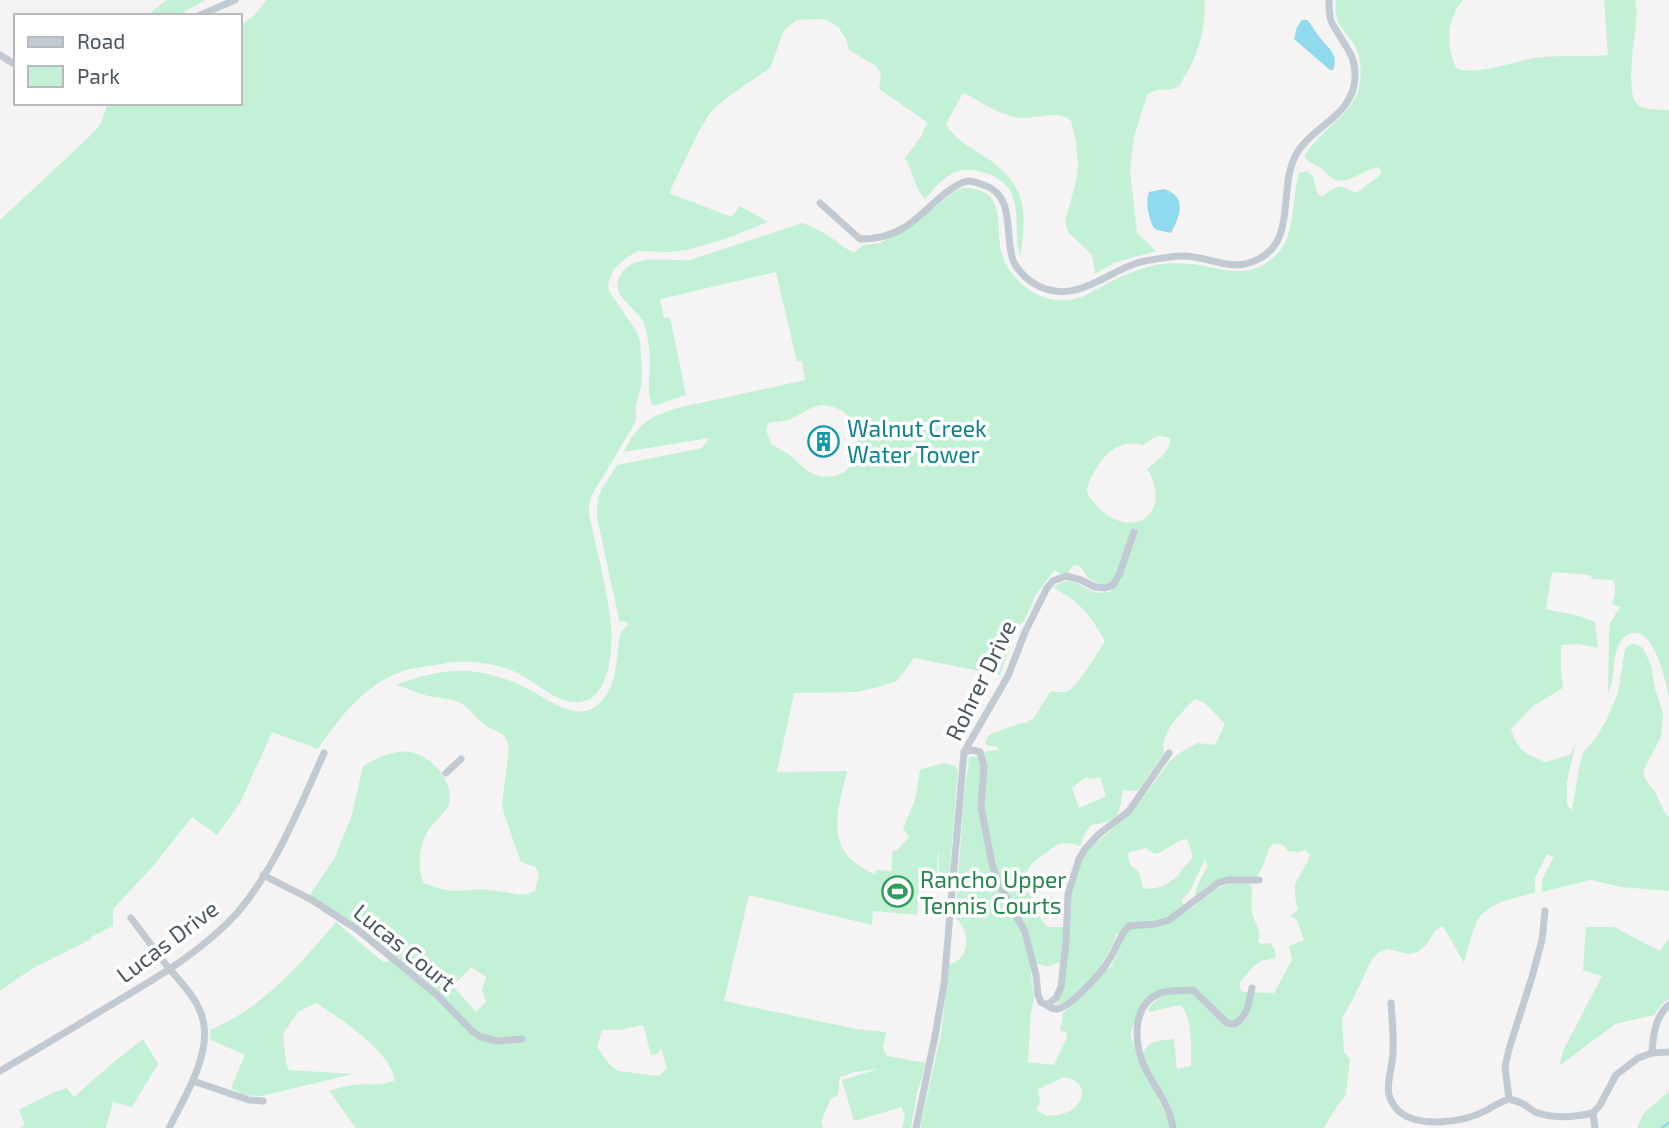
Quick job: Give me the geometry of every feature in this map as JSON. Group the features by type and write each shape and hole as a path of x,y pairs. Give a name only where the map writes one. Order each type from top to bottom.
{"street":[{"path":"203,14 235,0"},
{"path":"820,203 860,239 877,239 905,227 956,185 970,181 992,188 1005,203 1013,260 1021,272 1032,283 1048,290 1067,293 1094,284 1138,263 1185,256 1236,265 1251,262 1265,255 1276,244 1284,224 1288,171 1299,148 1344,108 1354,88 1354,62 1331,22 1329,0"},
{"name":"Rohrer Drive","path":"915,1128 944,984 964,752 1008,676 1025,632 1047,588 1053,581 1066,576 1095,587 1113,585 1134,532"},
{"path":"964,752 976,750 983,759 981,807 992,864 998,882 1025,932 1038,995 1041,1002 1052,1008 1057,1009 1068,1004 1108,962 1119,938 1129,926 1170,920 1218,883 1227,880 1259,880"},
{"name":"Lucas Drive","path":"0,1071 169,969 217,934 240,910 263,876 285,837 324,753"},
{"path":"1047,1005 1056,998 1061,987 1068,894 1079,859 1100,834 1129,811 1169,753"},
{"path":"446,773 461,759"},
{"name":"Lucas Court","path":"263,876 312,900 358,930 437,995 481,1037 498,1041 522,1039"},
{"path":"1509,1099 1506,1067 1508,1049 1542,940 1545,911"},
{"path":"131,918 190,993 204,1026 203,1051 193,1081 169,1128"},
{"path":"1173,1128 1169,1109 1146,1070 1138,1049 1137,1027 1140,1016 1148,1002 1160,993 1193,990 1227,1023 1234,1024 1241,1021 1248,1008 1252,988"},
{"path":"1391,1003 1393,1055 1388,1081 1389,1097 1405,1116 1420,1122 1435,1123 1463,1118 1509,1099 1521,1102 1542,1114 1580,1116 1593,1113 1616,1075 1638,1058 1652,1053 1669,1052"},
{"path":"1652,1053 1659,1015 1669,1005"},
{"path":"193,1081 249,1100 263,1101"},
{"path":"1593,1113 1595,1128"}],"green space":[{"path":"167,0 205,0 180,14 151,14"},
{"path":"266,0 1204,0 1205,10 1198,49 1190,68 1179,86 1147,95 1134,137 1130,169 1137,233 1156,251 1116,262 1095,274 1092,255 1068,232 1065,221 1078,166 1071,120 1060,115 1015,117 963,93 946,124 965,144 994,163 1014,185 1023,209 1020,256 1014,200 1007,186 985,173 960,171 945,178 925,199 918,190 905,158 921,137 927,122 879,89 881,75 876,66 849,50 839,28 827,20 797,20 784,30 770,68 712,110 669,193 732,217 740,206 768,222 687,250 638,251 614,269 608,284 609,291 637,332 642,370 636,421 592,495 589,505 611,625 608,671 598,692 590,699 571,702 554,696 521,675 504,668 474,662 445,663 402,671 374,686 343,715 318,749 272,732 241,801 217,835 192,817 154,865 113,909 113,926 33,968 0,991 0,220 89,137 100,125 107,105 242,105 242,26"},
{"path":"1336,0 1463,0 1451,24 1449,43 1457,69 1467,71 1533,58 1608,55 1604,0 1635,0 1631,77 1633,98 1644,108 1669,110 1669,696 1653,647 1640,634 1632,633 1624,637 1618,647 1608,693 1610,623 1620,607 1612,604 1615,589 1613,580 1552,572 1546,609 1595,622 1598,648 1579,644 1561,645 1563,688 1533,706 1511,729 1523,751 1545,762 1570,755 1576,742 1567,781 1567,805 1572,810 1583,753 1606,721 1618,693 1625,649 1633,644 1643,648 1651,665 1663,713 1661,737 1644,769 1644,775 1669,817 1669,891 1621,887 1591,880 1542,892 1542,880 1554,857 1547,854 1535,878 1535,893 1503,901 1488,909 1477,921 1464,963 1443,926 1435,931 1418,952 1409,954 1387,949 1378,953 1372,959 1342,1018 1344,1052 1350,1059 1346,1095 1324,1128 920,1128 941,1034 949,964 962,957 966,948 965,932 955,917 969,758 999,750 985,742 989,735 1026,723 1033,719 1051,691 1064,692 1072,688 1105,641 1084,610 1053,588 1066,581 1077,583 1094,592 1112,591 1088,578 1080,566 1074,565 1068,572 1061,574 1054,570 1036,595 1024,621 1017,627 1000,675 914,658 897,681 878,687 856,692 794,693 777,772 847,771 839,803 839,837 842,847 851,859 875,875 876,870 891,871 893,850 899,850 909,837 903,829 915,800 920,770 945,763 958,769 948,892 944,891 938,878 938,853 937,874 921,873 917,915 873,911 872,925 749,895 724,1001 856,1029 886,1032 883,1048 887,1056 926,1063 911,1128 902,1128 905,1117 902,1107 854,1121 842,1080 878,1069 840,1077 838,1095 831,1099 821,1121 823,1128 356,1128 329,1091 395,1080 384,1058 363,1036 316,1003 298,1012 283,1034 289,1070 353,1074 262,1096 244,1095 231,1088 245,1055 211,1040 210,1030 247,1010 264,997 294,969 336,922 383,962 394,957 357,925 309,896 334,859 351,818 363,766 391,753 403,751 425,758 445,778 450,796 449,804 428,831 422,845 420,868 423,883 455,891 482,889 524,895 535,891 539,874 535,867 521,862 502,804 509,750 506,739 460,703 396,685 432,674 470,671 510,681 571,710 591,709 600,703 614,677 620,634 629,624 619,620 597,517 598,497 617,465 702,448 709,438 624,452 634,435 651,418 677,408 805,380 802,361 797,362 776,272 660,299 664,318 670,317 686,395 652,405 649,389 650,354 645,325 618,289 619,278 626,269 642,261 690,260 802,223 854,252 864,245 880,243 906,230 954,192 966,188 985,193 992,199 1006,265 1019,281 1041,296 1074,299 1128,273 1160,264 1192,264 1234,271 1253,269 1273,258 1286,241 1299,173 1307,171 1313,176 1318,195 1323,196 1340,186 1356,193 1382,172 1378,167 1373,168 1341,181 1304,157 1313,144 1345,113 1359,89 1361,73 1358,53 1338,21","holes":["820,405 837,408 849,417 856,430 858,444 856,457 849,468 837,475 817,475 771,444 766,430 769,423 789,420","1159,436 1170,438 1166,452 1147,469 1154,484 1156,498 1153,509 1146,518 1136,522 1124,522 1111,517 1098,507 1087,489 1096,469 1107,454 1122,445 1142,446","1195,699 1205,703 1225,724 1215,745 1198,743 1171,760 1132,812 1090,848 1081,861 1070,893 1065,927 1048,927 1025,889 1028,869 1060,844 1080,846 1091,825 1107,822 1116,816 1123,790 1136,791 1140,788 1164,753 1168,730","1086,777 1100,777 1106,796 1079,808 1072,788","1187,839 1193,856 1190,862 1168,883 1155,888 1143,888 1138,872 1131,866 1129,852 1146,848 1155,854","1273,844 1282,845 1288,851 1306,850 1310,855 1295,885 1298,909 1291,916 1297,920 1304,940 1289,946 1292,960 1274,993 1242,992 1240,982 1254,966 1276,956 1270,943 1258,942 1259,930 1252,912 1252,887 1239,883 1223,886 1189,910 1181,901 1190,891 1205,859 1208,866 1201,877 1195,898 1209,885 1222,879 1256,877","1117,933 1125,933 1112,965 1063,1013 1060,1031 1067,1032 1066,1040 1054,1065 1028,1062 1034,998 1032,968 1036,964 1067,964 1059,1000 1055,1005 1074,995 1101,965","471,967 486,977 482,990 486,1002 476,1012 453,986","1154,994 1161,995 1150,1006 1149,1012 1180,1005 1187,1017 1191,1066 1177,1069 1174,1039 1150,1044 1142,1056 1173,1112 1167,1116 1139,1059 1131,1038 1132,1028","643,1025 651,1055 658,1054 661,1048 667,1068 659,1076 618,1071 609,1064 597,1047 602,1030","1064,1077 1081,1088 1081,1099 1077,1105 1063,1114 1047,1116 1036,1110 1040,1102 1038,1089"]},
{"path":"1586,927 1614,927 1660,951 1669,938 1669,999 1654,1015 1615,1024 1559,1066 1564,1049 1602,976 1583,970"},
{"path":"143,1039 158,1064 132,1107 113,1102 106,1128 20,1128 25,1124 19,1110 67,1088 74,1097"},
{"path":"1669,1091 1669,1128 1637,1128 1643,1114"}],"water":[{"path":"1302,20 1307,20 1333,53 1333,70 1294,39"},
{"path":"1164,189 1172,192 1180,207 1171,233 1153,227 1148,210 1149,192"}],"waterway":[{"path":"1662,1128 1669,1122"}],"place":[{"name":"Walnut Creek Water Tower","path":"824,441"},
{"name":"Rancho Upper Tennis Courts","path":"897,892"}]}
